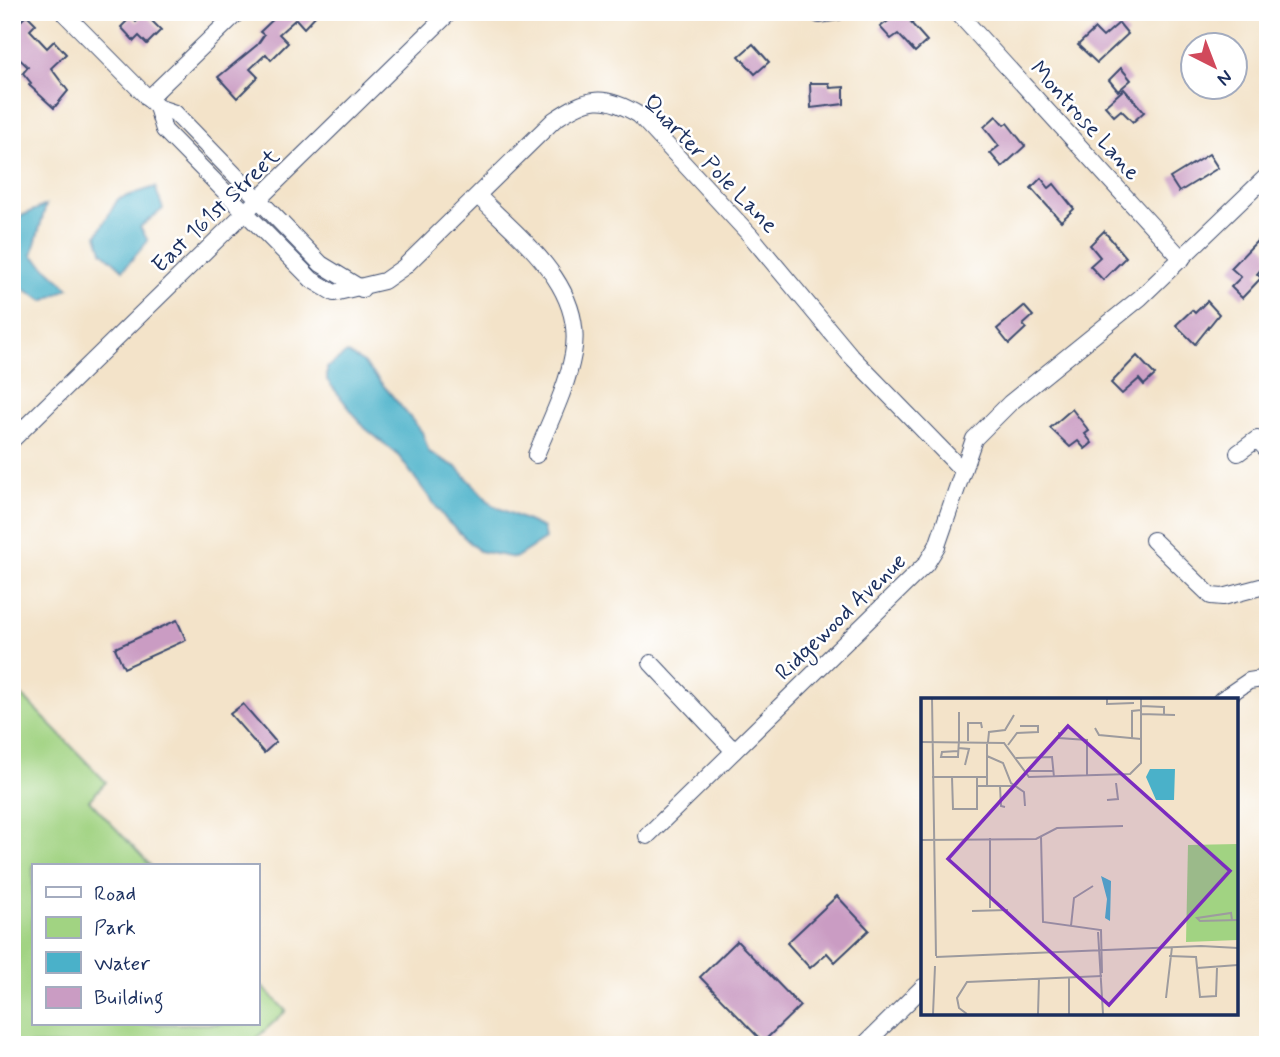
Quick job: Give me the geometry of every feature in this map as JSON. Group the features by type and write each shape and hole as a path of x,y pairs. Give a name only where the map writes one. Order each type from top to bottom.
{"street":[{"path":"63,12 152,103 175,113 321,264 362,289"},
{"path":"152,103 238,12"},
{"name":"East 161st Street","path":"12,440 450,12"},
{"path":"819,15 838,12"},
{"name":"Montrose Lane","path":"957,12 1182,259"},
{"name":"Quarter Pole Lane","path":"152,103 164,130 312,280 334,293 362,289 384,281 404,267 554,120 582,102 617,101 639,115 750,235 851,356 961,470"},
{"name":"Ridgewood Avenue","path":"647,836 926,564 937,546 961,470 974,439 995,418 1140,298 1268,174"},
{"path":"478,195 553,273 568,301 574,326 574,354 536,455"},
{"path":"1238,453 1257,439 1268,451"},
{"path":"1153,540 1211,596 1223,597 1268,585"},
{"path":"652,663 734,751"},
{"path":"1224,698 1249,681 1268,678"},
{"path":"864,1045 921,989"}],"green space":[{"path":"12,685 106,782 89,800 149,864 32,864 32,1026 259,1026 259,983 286,1011 249,1045 12,1045"}],"water":[{"path":"155,187 163,209 140,227 148,241 123,270 102,251 97,235 118,199"},
{"path":"46,205 32,255 69,288 44,301 12,282 12,220"},
{"path":"347,353 364,363 389,392 422,432 429,452 458,468 492,505 543,528 545,539 515,558 479,551 447,521 397,454 365,428 327,380 327,368"}],"building":[{"path":"281,12 319,12 304,28 296,19 279,34 288,43 271,60 266,54 250,69 258,77 237,98 218,77 257,45 264,35 260,32"},
{"path":"901,12 913,22 911,23 927,41 915,52 898,34 891,39 880,27"},
{"path":"145,14 161,30 147,44 139,36 134,41 121,27 131,17 136,22"},
{"path":"27,15 36,24 30,30 47,48 54,41 66,54 51,68 68,91 54,108 29,85 31,83 23,73 28,67 12,52 12,29"},
{"path":"1119,23 1128,34 1097,63 1078,45 1095,29 1103,37"},
{"path":"753,44 769,62 755,74 739,56"},
{"path":"1121,68 1131,80 1118,91 1109,80"},
{"path":"810,83 829,83 830,88 844,87 844,104 811,108"},
{"path":"1124,89 1144,112 1133,122 1121,110 1114,116 1105,106"},
{"path":"996,116 1004,125 1007,123 1025,146 1002,167 990,153 999,146 984,127"},
{"path":"1209,154 1218,168 1179,192 1170,178"},
{"path":"1041,178 1049,188 1054,184 1074,209 1061,221 1031,188"},
{"path":"1104,231 1126,257 1103,280 1090,266 1100,257 1090,245"},
{"path":"1258,240 1268,250 1268,261 1257,274 1261,278 1242,298 1231,287 1241,277 1231,268"},
{"path":"1207,301 1219,314 1195,344 1176,325 1192,310 1195,313"},
{"path":"1024,306 1033,316 1023,325 1026,328 1009,344 997,329"},
{"path":"1137,356 1155,375 1144,385 1139,379 1122,394 1111,383"},
{"path":"1072,409 1089,431 1085,434 1092,443 1085,449 1078,441 1070,447 1050,428"},
{"path":"177,620 186,640 124,668 115,648"},
{"path":"243,704 276,742 264,753 230,714"},
{"path":"837,896 869,930 835,962 827,953 810,968 787,943"},
{"path":"737,941 800,1006 763,1042 700,977"}]}
